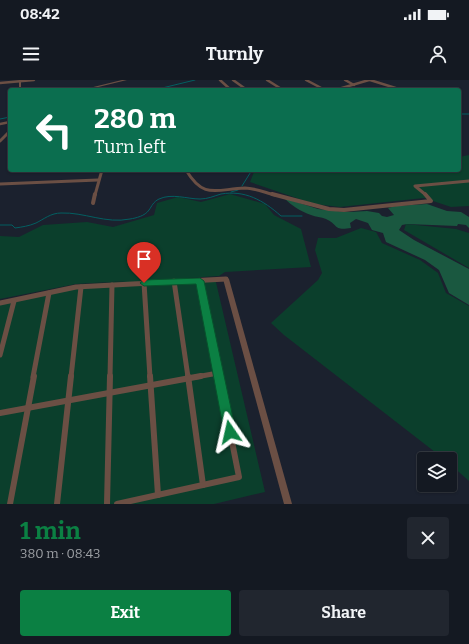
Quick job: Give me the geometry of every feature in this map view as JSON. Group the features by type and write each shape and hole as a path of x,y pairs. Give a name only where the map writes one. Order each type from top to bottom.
{"street":[{"path":"0,83 34,80"},
{"path":"89,88 111,82 126,80"},
{"path":"220,80 229,88"},
{"path":"233,80 244,88"},
{"path":"268,80 281,88"},
{"path":"306,80 321,88"},
{"path":"345,80 354,85"},
{"path":"343,88 369,80 395,88"},
{"path":"20,82 20,88"},
{"path":"0,141 8,133"},
{"path":"93,203 101,172"},
{"path":"187,172 195,185 203,190 208,191 247,188 319,207 344,210 429,202 431,201 415,186 469,181"},
{"path":"0,184 98,180"},
{"path":"0,304 81,287 226,279 288,504"},
{"path":"174,281 203,485"},
{"path":"117,504 239,477 200,281"},
{"path":"144,283 158,495"},
{"path":"107,504 112,285"},
{"path":"57,504 81,287"},
{"path":"10,504 49,293"},
{"path":"0,355 14,300"},
{"path":"0,413 218,373"}],"green space":[{"path":"469,155 469,206 451,207 424,198 340,207 314,204 250,182 254,172 461,172 461,157"},
{"path":"230,194 265,204 274,215 301,229 311,267 225,272 219,276 188,278 215,278 265,492 214,504 0,504 0,302 76,285 127,281 76,284 0,299 0,236 19,237 43,225 87,222 113,227 154,215 157,203 178,197 201,202"},
{"path":"284,198 318,209 350,212 367,211 379,213 382,216 387,217 394,215 388,208 396,206 427,204 447,211 461,212 469,217 469,228 466,225 458,224 457,226 407,224 402,225 399,230 414,240 469,269 469,305 449,293 439,270 425,260 386,242 383,233 372,230 368,223 356,219 350,223 351,228 341,229 326,219 313,216 300,210"},
{"path":"406,224 456,229 469,233 469,268 404,230"},
{"path":"361,228 376,232 382,243 420,260 438,273 446,293 469,306 469,481 457,470 457,452 435,452 284,335 271,323 318,280 322,273 315,250 318,238 336,238"}],"waterway":[{"path":"162,88 195,80"},
{"path":"461,114 469,114"},
{"path":"0,119 8,117"},
{"path":"242,186 251,172"},
{"path":"231,192 238,190"},
{"path":"0,225 12,225 15,228 23,227 36,223 57,213 78,214 112,220 130,219 145,214 155,201 164,197 174,196 203,199 230,193 246,195 260,201 281,216 302,216"}],"route":[{"path":"144,283 200,281 230,432"}]}
